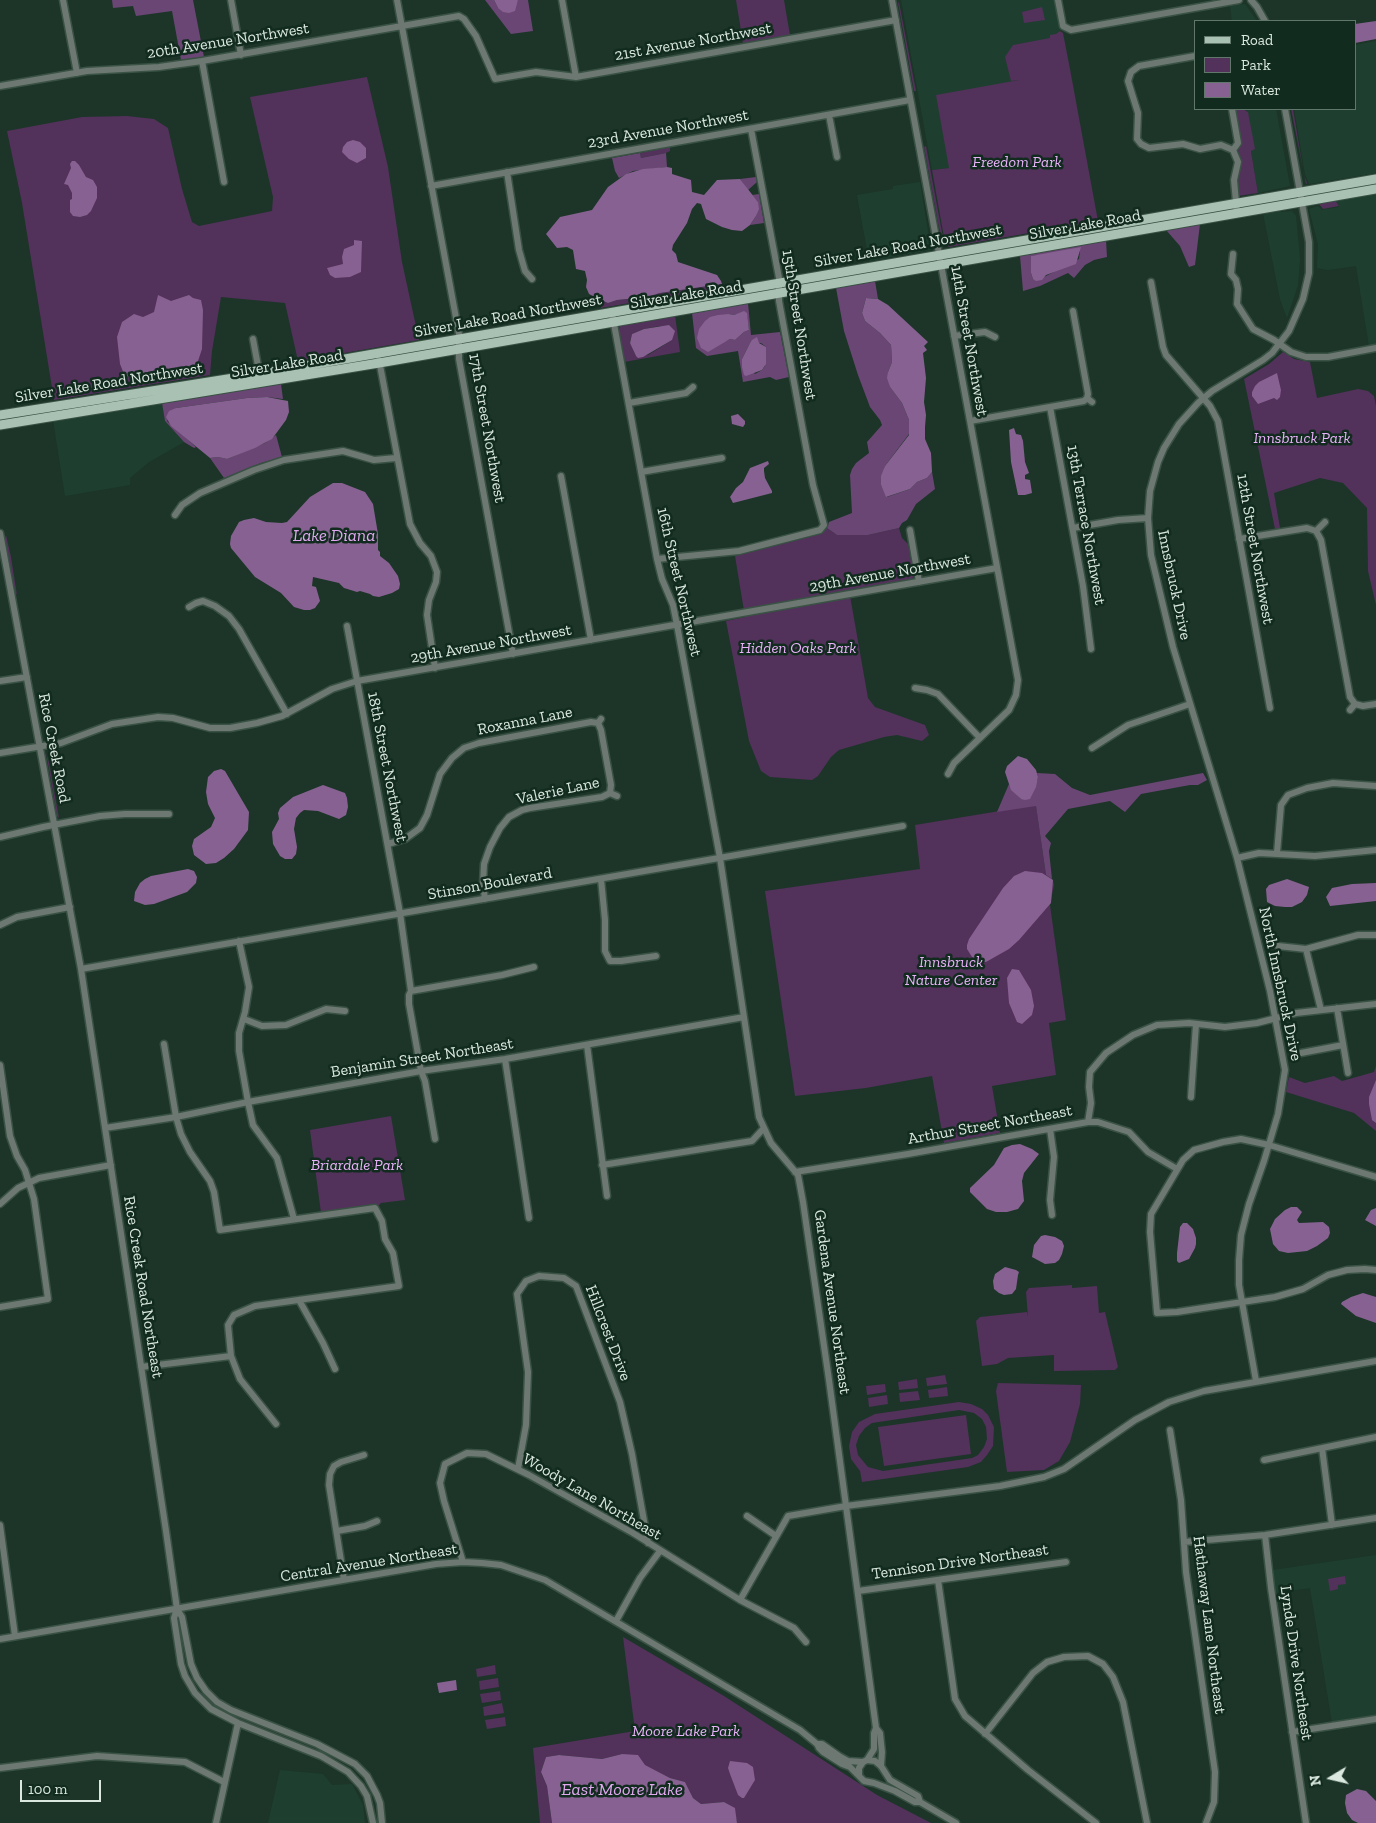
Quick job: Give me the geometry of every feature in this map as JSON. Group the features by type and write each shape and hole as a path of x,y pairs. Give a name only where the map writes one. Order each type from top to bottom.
{"main road":[{"name":"Silver Lake Road Northwest","path":"613,317 779,284 1235,203 1301,197 1376,179"},
{"name":"Silver Lake Road","path":"0,426 613,317 778,294 942,266 1237,214 1301,197 1376,189"},
{"name":"Silver Lake Road Northwest","path":"0,415 260,379"}],"street":[{"path":"63,0 77,73"},
{"path":"231,0 241,54"},
{"name":"17th Street Northwest","path":"397,0 459,344 459,359 513,654"},
{"path":"562,0 576,77"},
{"name":"14th Street Northwest","path":"892,0 1018,680 1018,688 1009,710 954,763 948,774"},
{"path":"1058,0 1062,24 1065,28 1071,30 1239,0"},
{"path":"1251,0 1257,6 1264,20"},
{"name":"20th Avenue Northwest","path":"0,84 77,73 149,68 202,61 460,16 476,36 495,79"},
{"name":"21st Avenue Northwest","path":"495,79 536,72 576,77 896,20"},
{"path":"1194,56 1139,66 1131,72 1128,81 1138,113 1137,139 1141,144 1149,148 1183,144 1200,149 1221,145 1233,150 1238,162 1234,180 1237,214"},
{"path":"202,61 224,182"},
{"name":"23rd Avenue Northwest","path":"431,186 910,100"},
{"path":"1232,110 1238,143 1233,150"},
{"name":"Innsbruck Drive","path":"1211,771 1173,647 1152,555 1148,518 1150,491 1164,448 1179,424 1202,399 1221,385 1263,360 1280,344 1298,313 1309,273 1309,242 1285,110"},
{"path":"829,115 836,157"},
{"name":"15th Street Northwest","path":"657,559 739,551 820,530 824,525 813,485 778,294 779,284 751,129"},
{"path":"507,172 519,250 525,271 532,279"},
{"path":"1233,254 1231,274 1236,280 1238,289 1237,304 1253,329 1296,354 1316,358 1376,348"},
{"name":"12th Street Northwest","path":"1151,282 1166,355 1210,406 1218,421 1270,708"},
{"path":"970,421 1090,400 1073,311"},
{"name":"16th Street Northwest","path":"613,317 657,559 662,579 673,605 720,858"},
{"path":"954,336 985,332 996,336"},
{"path":"253,339 260,379"},
{"path":"378,359 410,524 420,543 431,556 437,572 427,615 435,668"},
{"path":"629,403 686,393 692,390 693,387"},
{"name":"13th Terrace Northwest","path":"1050,407 1086,604 1091,649"},
{"path":"175,515 182,505 200,494 254,470 284,460 337,451 348,452 374,460 396,458"},
{"path":"641,472 722,458"},
{"path":"561,476 591,640"},
{"path":"1073,528 1118,520 1148,518"},
{"path":"1316,531 1325,522"},
{"path":"1239,539 1307,528 1316,531 1321,540 1350,697 1355,704 1363,706 1376,704"},
{"path":"910,530 919,582"},
{"name":"Rice Creek Road","path":"0,533 81,969"},
{"name":"29th Avenue Northwest","path":"0,753 61,743 112,724 158,717 173,718 219,729 257,723 287,714 332,689 358,682 997,568"},
{"path":"188,607 203,602 215,606 229,616 239,629 287,714"},
{"name":"18th Street Northwest","path":"347,626 400,913 411,991 409,1004 420,1072 425,1081 435,1138"},
{"path":"0,681 27,677"},
{"path":"915,688 938,694 980,738"},
{"path":"1092,748 1128,724 1190,704"},
{"path":"1350,710 1355,704"},
{"name":"Roxanna Lane","path":"388,844 405,839 420,828 427,815 440,774 452,758 464,748 479,742 599,721"},
{"name":"Valerie Lane","path":"485,899 483,884 484,864 493,841 509,817 522,810 613,794 599,721"},
{"name":"North Innsbruck Drive","path":"1211,771 1237,858 1275,1019 1285,1070 1278,1114 1241,1235 1239,1277 1256,1381"},
{"path":"1277,853 1281,805 1288,795 1307,788 1333,783 1376,786"},
{"path":"0,837 54,824 100,816 169,814"},
{"name":"Stinson Boulevard","path":"81,969 903,826"},
{"path":"1237,858 1259,853 1315,856 1376,850"},
{"name":"Gardena Avenue Northeast","path":"720,858 759,1117 771,1143 798,1176 803,1202 876,1728 874,1733 874,1749 865,1761"},
{"path":"601,879 605,920 605,951 610,961 656,956"},
{"path":"0,926 17,917 70,907"},
{"path":"1278,946 1306,949 1358,936 1376,935"},
{"path":"239,942 249,987 244,1019 239,1033 239,1051 248,1102 253,1125 277,1158 294,1219"},
{"path":"1306,949 1321,1010"},
{"path":"411,991 502,975 534,966"},
{"name":"Rice Creek Road Northeast","path":"81,969 176,1609 174,1618 181,1664 190,1685 204,1704 238,1723 321,1756 348,1772 361,1786 367,1796 373,1823"},
{"path":"1088,1122 1091,1103 1090,1072 1106,1053 1133,1035 1157,1025 1196,1024 1225,1027 1257,1023 1296,1013 1376,1004"},
{"path":"1337,1008 1348,1073"},
{"path":"244,1019 262,1026 286,1025 326,1009 344,1011"},
{"name":"Benjamin Street Northeast","path":"105,1128 744,1017"},
{"path":"1191,1097 1196,1024"},
{"path":"164,1044 176,1117 181,1134 190,1152 210,1181 214,1192 220,1230 375,1208 382,1221 386,1239 393,1253 399,1286 255,1306 234,1316 228,1325 231,1356 240,1380 276,1424"},
{"path":"587,1045 607,1196"},
{"path":"1301,1053 1343,1045"},
{"path":"505,1059 529,1218"},
{"path":"0,1065 10,1136 13,1147 26,1170 35,1206 48,1299 0,1307"},
{"name":"Arthur Street Northeast","path":"795,1172 1088,1122 1098,1122 1129,1132 1148,1152 1177,1169"},
{"path":"602,1165 752,1141 764,1128"},
{"path":"1050,1129 1054,1157 1050,1200 1052,1215"},
{"path":"1376,1177 1269,1145 1241,1139 1223,1142 1194,1150 1183,1160 1151,1214 1150,1232 1157,1313 1177,1312 1275,1297 1303,1289 1328,1275 1365,1268 1376,1270"},
{"path":"0,1204 18,1188 30,1182 50,1176 111,1165"},
{"name":"Hillcrest Drive","path":"518,1469 526,1425 528,1372 517,1294 526,1281 539,1276 564,1278 576,1286 620,1402 632,1454 648,1543"},
{"path":"298,1300 335,1368"},
{"path":"141,1366 231,1356"},
{"path":"740,1600 788,1516 846,1506 1000,1486 1044,1477 1064,1469 1134,1420 1169,1402 1204,1391 1376,1361"},
{"name":"Hathaway Lane Northeast","path":"1170,1430 1181,1500 1186,1572 1215,1772 1214,1802 1206,1823"},
{"path":"1264,1460 1376,1437"},
{"path":"1322,1448 1332,1525"},
{"name":"Woody Lane Northeast","path":"463,1562 440,1483 445,1464 467,1453 486,1454 518,1469 648,1543 740,1600 794,1628 806,1642"},
{"path":"344,1580 330,1474 334,1466 340,1462 364,1455"},
{"path":"747,1516 776,1536"},
{"path":"1184,1542 1266,1536 1376,1518"},
{"path":"337,1531 365,1526 376,1521"},
{"path":"0,1525 15,1636"},
{"name":"Lynde Drive Northeast","path":"1266,1536 1271,1588 1306,1823"},
{"path":"616,1621 640,1578 660,1551"},
{"name":"Central Avenue Northeast","path":"0,1639 436,1564 463,1562 501,1565 537,1576 800,1730 818,1744 822,1744 839,1756 848,1760 865,1761"},
{"name":"Tennison Drive Northeast","path":"858,1590 1066,1562"},
{"path":"938,1580 955,1699 965,1716 1028,1770 1096,1823"},
{"name":"Rice Creek Road Northeast","path":"176,1609 182,1617 191,1664 202,1686 217,1702 242,1715 317,1744 355,1764 367,1776 377,1795 380,1803 382,1823"},
{"path":"985,1734 1032,1673 1047,1662 1064,1657 1088,1656 1103,1664 1113,1677 1123,1702 1147,1823"},
{"path":"1292,1732 1376,1720"},
{"path":"216,1823 238,1723"},
{"path":"874,1783 879,1779 882,1752 880,1733 876,1728"},
{"name":"Central Avenue Northeast","path":"818,1744 823,1752 850,1767 859,1775"},
{"path":"0,1768 97,1756 185,1762 224,1782"},
{"path":"920,1802 918,1796 890,1780 875,1761 865,1761 859,1768 859,1775 864,1782 874,1783 895,1791 915,1802 920,1802 956,1823"}],"shaded area":[{"path":"112,0 193,0 204,57 181,60 172,11 136,16 133,6 113,8"},
{"path":"485,0 494,0 498,8 516,4 518,0 528,0 533,31 511,34"},
{"path":"901,0 1054,0 1060,31 1056,34 1056,65 1053,72 1046,75 949,168 932,170"},
{"path":"1245,4 1256,20 1232,20 1230,6"},
{"path":"1376,41 1376,173 1309,184 1305,174 1294,110 1356,110 1356,45"},
{"path":"1247,110 1276,110 1290,186 1258,193 1251,151 1254,149"},
{"path":"640,153 641,158 666,153 667,167 633,171 619,178 612,158"},
{"path":"756,177 757,182 748,190 740,179"},
{"path":"920,182 931,250 869,261 857,195 893,189 893,186"},
{"path":"1376,193 1376,345 1369,346 1356,266 1328,270 1317,268 1318,244 1309,209 1318,206 1322,210 1339,207 1335,200"},
{"path":"759,194 764,223 750,225 756,216 758,202 752,195"},
{"path":"1280,209 1281,212 1292,211 1296,216 1300,259 1298,285 1287,318 1280,299 1263,213"},
{"path":"1200,224 1195,265 1189,267 1180,246 1166,230"},
{"path":"1106,240 1107,257 1094,260 1085,265 1074,278 1068,273 1040,286 1023,291 1020,256","holes":["1080,251 1079,259 1044,277 1033,279 1031,256"]},
{"path":"875,281 878,299 866,298 862,313 865,321 891,345 892,362 888,372 890,387 902,403 909,420 909,434 885,466 881,485 887,497 910,489 917,482 927,478 932,472 935,489 916,504 907,520 899,528 868,535 837,535 827,528 829,522 852,513 850,475 852,469 856,463 869,453 867,442 882,425 870,407 858,375 844,331 836,288"},
{"path":"748,303 751,335 780,332 789,377 776,380 770,377 743,382 738,351 707,356 696,348 692,313","holes":["741,313 747,316 749,330 735,340 730,339 726,341 729,314","751,343 761,343 766,347 765,366 755,374 742,359"]},
{"path":"281,384 283,399 267,397 247,398 176,408 167,421 196,447 194,448 184,442 165,421 162,403"},
{"path":"162,403 165,421 184,442 149,462 130,478 130,485 65,496 53,420"},
{"path":"276,435 282,457 261,463 224,478 210,458 227,459 265,443"},
{"path":"1037,773 1055,774 1072,788 1090,795 1203,773 1207,780 1198,785 1141,794 1125,812 1110,801 1068,809 1045,836 1051,843 1049,851 1052,879 1046,875 1036,806 997,812 1009,784 1021,799 1037,781"},
{"path":"1376,1555 1376,1716 1332,1723 1310,1588 1275,1593 1273,1570"},
{"path":"280,1770 323,1774 332,1785 352,1784 363,1805 365,1823 268,1823"}],"green space":[{"path":"736,0 784,0 790,35 743,43"},
{"path":"899,2 916,91 914,91"},
{"path":"1042,7 1045,20 1024,23 1022,12"},
{"name":"Freedom Park","path":"1060,31 1063,33 1098,221 949,247 945,243 932,170 949,168 936,95 1019,80 1011,81 1005,57 1013,45 1050,38 1050,35"},
{"path":"367,77 388,167 402,262 419,340 298,361 285,303 221,297 210,375 54,400 22,203 7,131 82,117 127,116 154,119 168,128 182,189 192,222 199,226 272,211 273,197 250,97"},
{"path":"1235,110 1248,112 1255,149 1251,151 1258,193 1238,196 1237,180 1241,164 1238,151 1241,142"},
{"path":"1291,110 1293,110 1303,169"},
{"path":"926,146 945,247 938,223 924,147"},
{"path":"670,147 670,151 666,153 641,158 640,153"},
{"path":"1335,200 1339,206 1323,209 1319,204 1314,205"},
{"path":"1228,201 955,249 955,248"},
{"path":"722,284 722,287 601,308 600,300 608,303"},
{"path":"675,315 680,352 624,362 619,330 620,325","holes":["660,326 672,340 648,355 636,356 630,342 632,334 644,329"]},
{"name":"Innsbruck Park","path":"1283,352 1294,359 1310,362 1317,398 1358,389 1368,391 1374,396 1376,406 1376,605 1368,571 1367,508 1343,483 1320,478 1274,493 1280,528 1275,529 1244,379 1269,364"},
{"name":"Hidden Oaks Park","path":"827,528 837,535 868,535 899,528 902,538 908,544 914,576 912,579 849,590 868,698 875,707 925,725 929,735 922,741 897,735 884,737 839,750 831,757 818,776 812,780 770,777 761,771 749,741 726,621 745,617 735,556 820,534"},
{"path":"6,535 11,557 17,595 5,538"},
{"path":"46,752 49,763 59,818 57,816"},
{"name":"Innsbruck Nature Center","path":"1036,805 1046,875 1053,880 1054,885 1050,905 1066,1020 1049,1023 1056,1075 992,1086 1000,1133 944,1143 932,1076 866,1088 795,1096 765,891 920,869 915,825"},
{"path":"1376,1066 1376,1131 1354,1113 1286,1092 1289,1077 1305,1083 1334,1076 1342,1081 1374,1072"},
{"name":"Briardale Park","path":"391,1116 405,1200 381,1203 378,1206 373,1205 321,1213 310,1130"},
{"path":"1072,1285 1072,1288 1097,1286 1099,1313 1105,1312 1118,1367 1115,1370 1054,1371 1054,1355 1008,1358 997,1364 982,1366 976,1321 980,1317 1027,1312 1028,1317 1026,1292 1029,1288"},
{"path":"945,1375 947,1384 927,1386 926,1378"},
{"path":"917,1379 918,1388 899,1390 898,1382"},
{"path":"998,1383 1081,1385 1080,1404 1070,1442 1059,1461 1044,1470 1007,1472 996,1391"},
{"path":"885,1384 886,1392 867,1395 866,1386"},
{"path":"947,1387 948,1396 929,1398 928,1390"},
{"path":"918,1391 920,1400 900,1402 899,1393"},
{"path":"887,1395 888,1404 869,1407 868,1398"},
{"path":"959,1402 971,1404 982,1409 988,1415 994,1427 993,1446 981,1462 968,1467 862,1482 860,1471 851,1459 849,1446 852,1432 859,1422 875,1414","holes":["959,1410 974,1413 982,1419 986,1427 987,1439 978,1455 972,1458 883,1471 868,1467 858,1455 856,1445 859,1436 872,1423"]},
{"path":"966,1415 971,1454 884,1466 878,1427"},
{"path":"1345,1576 1346,1584 1338,1585 1338,1589 1330,1591 1328,1579"},
{"name":"Moore Lake Park","path":"623,1637 724,1696 877,1795 931,1823 737,1823 734,1808 724,1802 701,1804 693,1798 685,1782 670,1778 622,1754 602,1759 559,1755 546,1757 541,1772 547,1786 552,1823 540,1823 533,1748 635,1731"},
{"path":"495,1665 496,1674 477,1677 476,1669"},
{"path":"498,1678 499,1687 480,1690 479,1681"},
{"path":"500,1691 501,1700 482,1703 480,1694"},
{"path":"502,1703 504,1713 484,1716 483,1707"},
{"path":"505,1717 506,1726 487,1729 485,1720"}],"water":[{"path":"494,0 518,0 515,11 509,13 503,12 498,8"},
{"path":"1376,21 1376,39 1356,43 1356,24"},
{"path":"353,140 360,142 366,148 366,158 357,163 349,159 342,152 347,142"},
{"path":"72,161 79,165 86,177 93,180 97,187 97,198 91,211 87,215 80,217 73,216 70,212 72,193 68,185 64,184"},
{"path":"672,168 672,174 691,180 692,192 704,195 717,180 740,179 758,202 759,209 756,216 750,225 742,231 722,227 706,219 701,204 697,203 673,245 672,250 676,254 678,262 717,275 722,284 608,303 589,294 586,287 585,271 576,269 573,250 567,247 557,248 546,234 560,217 592,210 608,187 626,174 643,169"},
{"path":"354,240 362,241 361,272 350,277 335,278 330,275 327,268 343,264 344,249 354,245"},
{"path":"1081,247 1076,264 1046,275 1042,280 1036,281 1033,279 1031,256"},
{"path":"158,295 171,301 189,295 201,300 203,310 202,349 198,361 192,370 182,376 132,379 124,374 120,364 117,337 122,322 134,314 143,317 154,312"},
{"path":"866,298 878,299 888,305 928,342 924,346 927,350 923,353 926,378 924,402 926,415 925,439 931,453 932,472 927,478 917,482 910,489 886,497 881,485 881,476 885,466 909,435 909,420 902,403 890,387 887,378 892,362 891,345 865,321 862,313"},
{"path":"744,311 747,313 749,330 735,340 730,339 708,352 701,348 697,338 699,329 705,321 710,317 734,315"},
{"path":"669,325 675,331 672,340 643,357 638,358 636,356 630,343 632,334 644,329"},
{"path":"757,337 759,343 766,347 766,364 762,370 746,376 742,367 742,359 752,340"},
{"path":"1277,373 1281,390 1280,397 1277,400 1274,398 1258,404 1252,396 1255,386"},
{"path":"267,397 288,401 289,412 286,420 272,439 227,459 210,458 171,426 166,417 169,411 176,408"},
{"path":"738,414 745,421 743,427 732,424 731,416"},
{"path":"1014,428 1016,434 1021,435 1023,441 1025,462 1029,473 1025,475 1025,479 1030,480 1032,493 1025,495 1018,495 1011,462 1009,430"},
{"path":"768,461 769,464 764,468 764,471 772,493 733,503 730,497 743,482 750,468"},
{"name":"Lake Diana","path":"333,483 342,483 365,492 373,504 378,534 378,550 380,556 389,563 398,576 399,589 379,597 344,588 339,583 313,577 312,586 316,587 320,601 315,608 304,610 294,607 281,593 255,577 231,548 231,536 239,522 244,520 254,518 266,522 287,522 310,497"},
{"path":"1018,756 1027,759 1036,770 1038,777 1036,787 1030,799 1021,799 1011,790 1005,772 1007,766"},
{"path":"221,769 225,771 249,812 248,830 234,849 224,858 216,863 206,864 194,855 192,846 194,839 211,827 215,818 208,804 206,792 208,777 214,771"},
{"path":"323,785 345,793 348,807 346,815 339,819 318,811 304,810 296,818 294,829 297,847 296,854 292,859 285,859 280,856 273,844 272,832 279,819 278,813 280,808 293,797"},
{"path":"188,869 194,871 197,877 196,883 187,892 154,904 145,905 134,901 135,892 140,883 145,879 151,876"},
{"path":"1025,871 1042,873 1053,880 1051,903 1009,949 986,962 978,961 972,957 967,949 969,939 1003,888 1014,876"},
{"path":"1287,879 1309,887 1307,895 1302,902 1292,907 1285,907 1275,906 1267,902 1266,889 1269,885"},
{"path":"1376,883 1376,901 1330,906 1326,897 1332,888 1352,884"},
{"path":"1012,969 1019,970 1031,990 1034,1006 1032,1015 1022,1024 1017,1022 1009,1003 1007,978"},
{"path":"1376,1080 1376,1123 1372,1120 1369,1097"},
{"path":"1020,1144 1039,1154 1024,1173 1022,1181 1024,1201 1018,1209 1007,1212 996,1212 987,1209 970,1192 970,1188 994,1165 1004,1148"},
{"path":"1291,1207 1297,1207 1302,1212 1297,1220 1299,1223 1323,1222 1329,1227 1330,1233 1328,1238 1307,1251 1288,1253 1279,1251 1273,1244 1270,1229 1275,1219"},
{"path":"1376,1208 1376,1226 1365,1220 1371,1210"},
{"path":"1183,1223 1187,1223 1193,1229 1196,1244 1189,1259 1179,1263 1177,1261 1177,1253 1180,1227"},
{"path":"1045,1235 1062,1241 1064,1246 1059,1260 1055,1263 1045,1264 1032,1257 1034,1245 1041,1236"},
{"path":"1005,1267 1019,1272 1016,1289 1012,1294 1004,1295 994,1289 993,1281 995,1274"},
{"path":"1363,1293 1376,1297 1376,1323 1356,1316 1341,1304 1351,1297"},
{"path":"456,1680 457,1690 439,1693 437,1683"},
{"name":"East Moore Lake","path":"622,1754 638,1755 645,1765 670,1778 685,1782 693,1798 701,1804 724,1802 735,1808 737,1823 552,1823 547,1786 541,1772 546,1757 559,1755 602,1759"},
{"path":"730,1761 747,1763 753,1767 755,1780 744,1798 738,1795 730,1774 728,1768"},
{"path":"1357,1789 1366,1791 1376,1801 1376,1823 1358,1823 1352,1820 1347,1813 1346,1795"}]}
